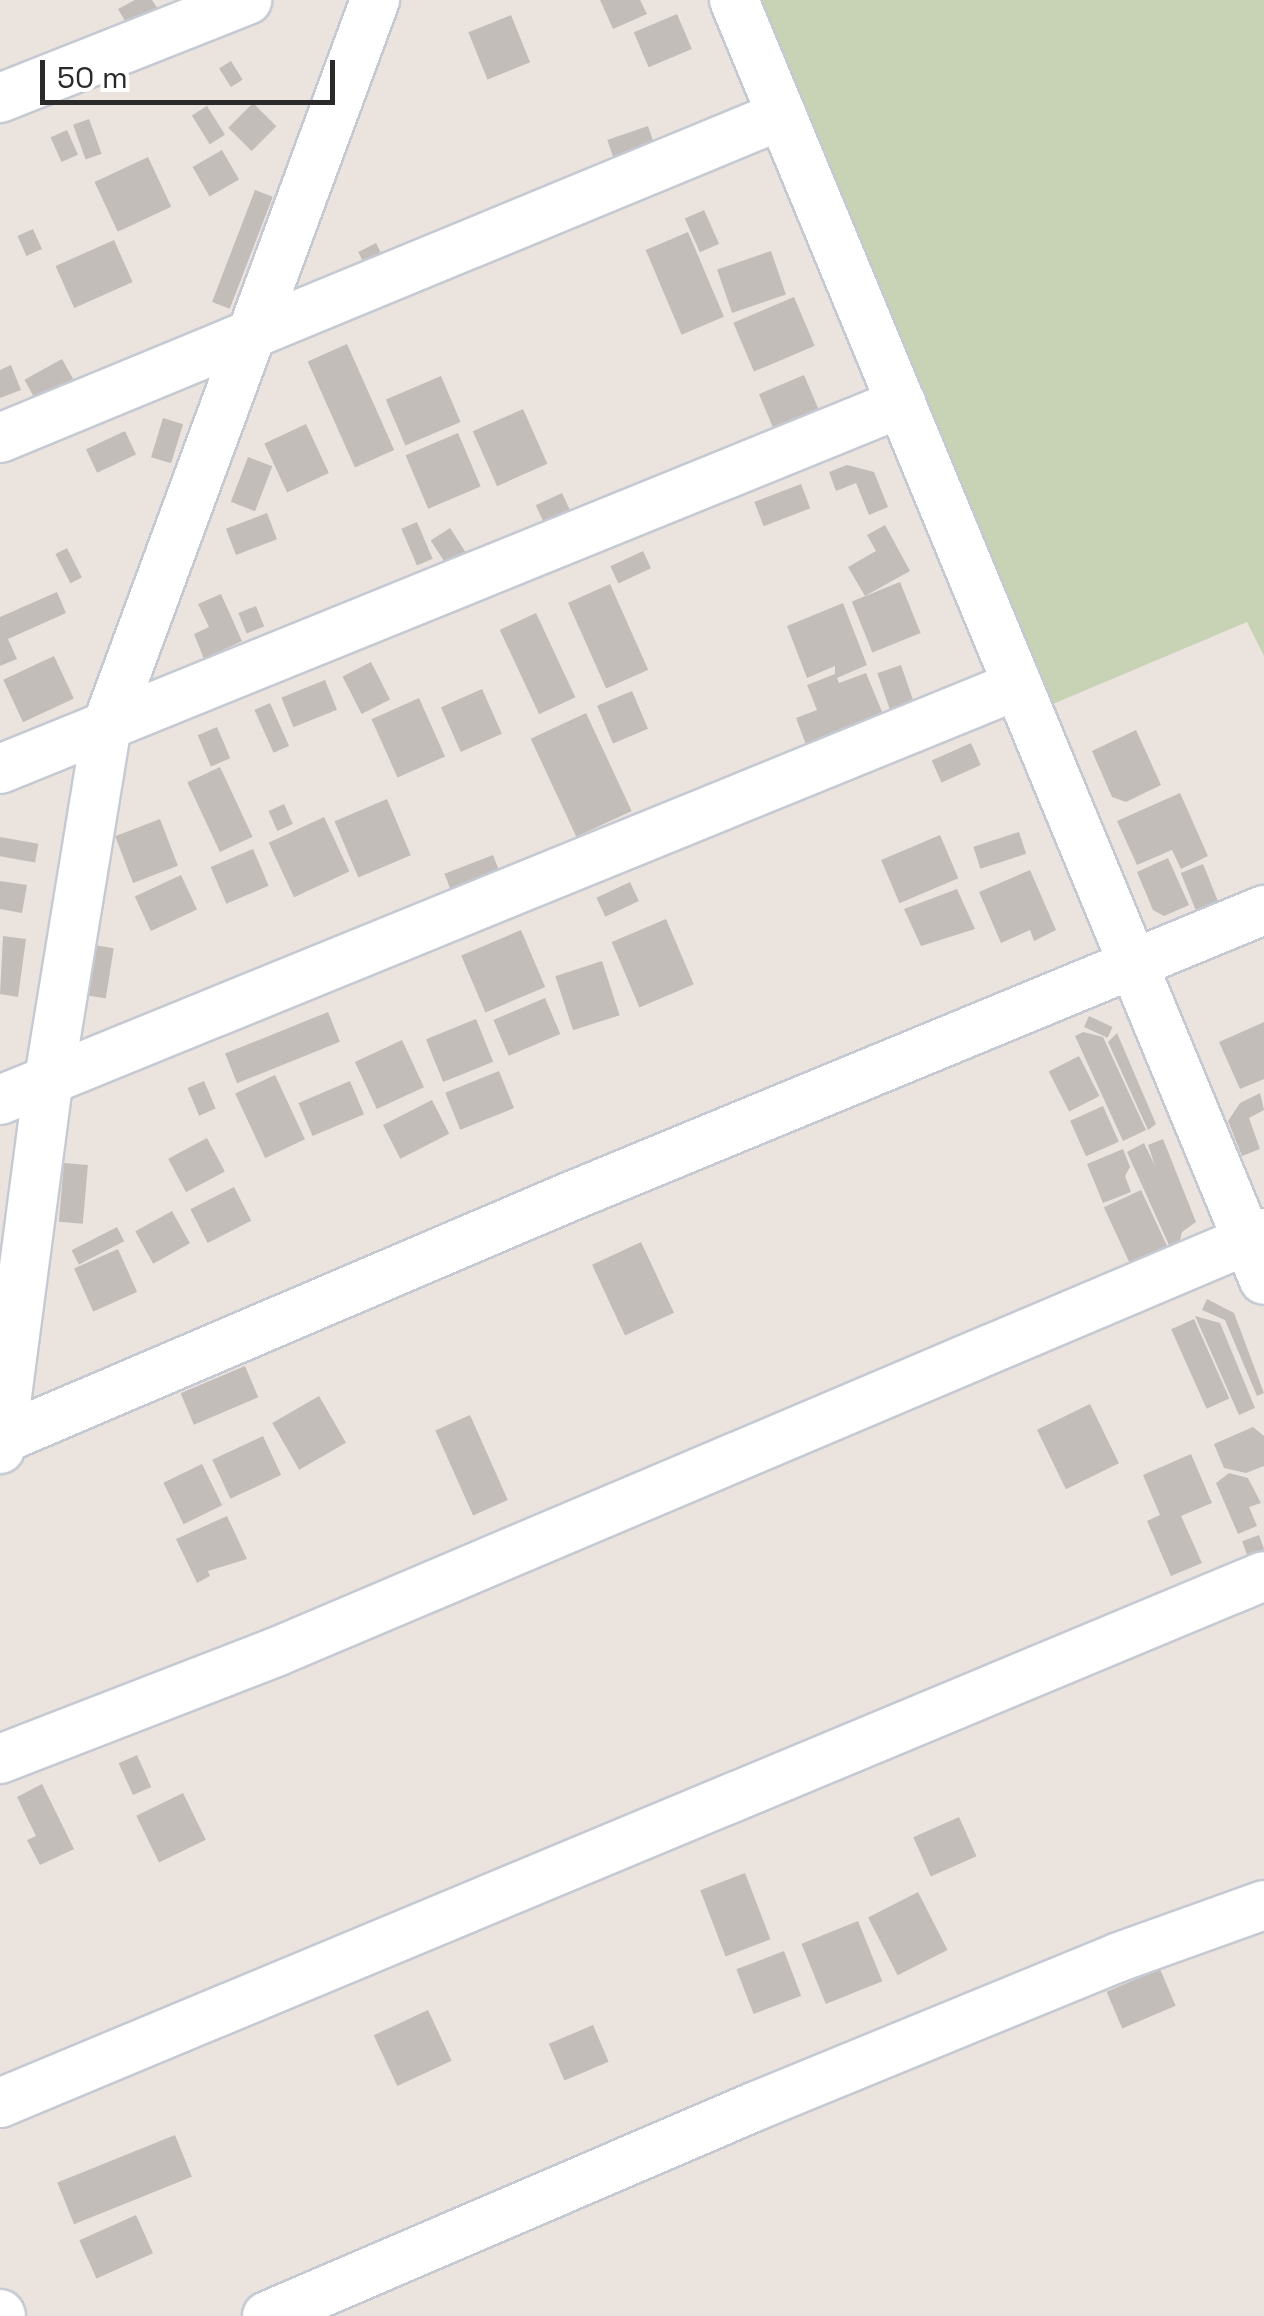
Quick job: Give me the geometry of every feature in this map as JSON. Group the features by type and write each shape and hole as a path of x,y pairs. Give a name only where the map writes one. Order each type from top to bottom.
{"street":[{"path":"0,98 247,0"},
{"path":"0,1449 49,1079 108,725 375,0"},
{"path":"0,1758 276,1652 1258,1251 734,0"},
{"path":"0,438 782,115"},
{"path":"0,769 902,403"},
{"path":"0,1100 1018,684"},
{"path":"1,1440 1264,910"},
{"path":"0,2103 1264,1576"},
{"path":"266,2316 774,2099 1119,1957 1264,1905"}],"green space":[{"path":"762,0 1264,0 1264,656 1247,622 1053,704"}],"building":[{"path":"135,0 152,0 161,14 131,31 118,9"},
{"path":"600,0 640,0 647,14 613,29"},
{"path":"677,14 692,49 649,67 634,32"},
{"path":"511,15 530,62 487,80 468,32"},
{"path":"231,61 243,80 231,87 219,68"},
{"path":"253,103 276,126 252,151 228,128"},
{"path":"207,106 225,135 210,144 192,116"},
{"path":"89,119 102,154 86,160 73,125"},
{"path":"648,126 656,149 615,163 607,140"},
{"path":"67,130 78,155 62,162 51,137"},
{"path":"222,150 239,179 210,196 193,167"},
{"path":"148,157 171,207 118,232 95,182"},
{"path":"255,190 273,197 230,309 212,302"},
{"path":"704,210 719,244 700,252 685,219"},
{"path":"33,229 42,249 26,256 17,236"},
{"path":"688,232 724,317 682,335 646,250"},
{"path":"114,240 133,282 74,308 56,266"},
{"path":"376,243 384,259 366,268 358,252"},
{"path":"771,251 786,294 732,313 717,270"},
{"path":"794,297 815,346 754,372 733,323"},
{"path":"347,344 394,450 355,467 308,361"},
{"path":"62,359 73,379 36,400 24,380"},
{"path":"11,365 21,390 0,398 0,370"},
{"path":"804,375 820,413 775,432 759,394"},
{"path":"441,376 461,422 405,445 386,399"},
{"path":"523,409 547,464 497,486 473,431"},
{"path":"163,418 183,424 171,463 151,457"},
{"path":"306,424 329,473 287,492 264,443"},
{"path":"125,431 136,455 97,473 86,449"},
{"path":"458,433 481,486 428,509 406,455"},
{"path":"248,457 272,466 255,511 231,502"},
{"path":"847,465 874,472 888,507 869,515 856,483 836,491 829,472"},
{"path":"801,484 810,508 764,526 754,502"},
{"path":"562,493 570,510 544,522 536,505"},
{"path":"267,513 277,539 236,555 226,529"},
{"path":"417,522 433,559 417,565 401,529"},
{"path":"885,525 910,571 865,596 848,567 876,551 867,535"},
{"path":"450,528 466,553 447,566 431,541"},
{"path":"67,548 82,577 70,583 55,554"},
{"path":"643,551 651,568 618,583 610,566"},
{"path":"900,582 921,633 872,652 852,601"},
{"path":"610,584 648,670 606,689 568,603"},
{"path":"57,592 66,613 8,639 17,659 0,666 0,617"},
{"path":"221,594 242,641 204,659 194,634 209,627 198,604"},
{"path":"843,603 867,665 837,678 839,683 866,673 885,719 808,750 796,718 817,710 807,685 835,674 835,666 807,678 787,626"},
{"path":"256,606 264,626 247,634 238,613"},
{"path":"536,613 575,697 539,714 500,630"},
{"path":"54,656 74,699 23,722 3,680"},
{"path":"371,662 390,699 362,714 342,677"},
{"path":"901,665 914,702 890,710 877,673"},
{"path":"325,680 337,710 293,727 281,698"},
{"path":"482,689 502,734 461,752 441,707"},
{"path":"632,691 648,729 613,744 597,706"},
{"path":"419,698 445,756 398,778 371,719"},
{"path":"270,703 289,746 274,753 254,710"},
{"path":"586,713 632,811 576,837 531,739"},
{"path":"217,727 230,758 211,767 198,735"},
{"path":"1136,730 1161,785 1126,802 1112,797 1092,751"},
{"path":"971,743 981,765 941,782 932,760"},
{"path":"220,767 253,837 220,852 187,782"},
{"path":"1180,793 1208,856 1181,869 1172,850 1137,865 1117,821"},
{"path":"387,799 411,855 358,877 335,821"},
{"path":"284,804 293,824 277,831 268,811"},
{"path":"324,817 349,871 294,897 269,843"},
{"path":"160,819 178,866 133,883 115,836"},
{"path":"1019,832 1026,854 980,869 973,847"},
{"path":"940,835 958,878 899,903 881,860"},
{"path":"0,837 38,844 35,862 0,856"},
{"path":"253,849 269,886 226,904 211,867"},
{"path":"493,855 501,876 452,894 444,874"},
{"path":"1168,858 1189,905 1164,916 1153,910 1137,872"},
{"path":"1203,864 1220,907 1198,916 1181,873"},
{"path":"1030,870 1056,930 1034,941 1030,930 1001,943 979,892"},
{"path":"181,875 197,909 151,931 135,897"},
{"path":"0,881 27,885 22,913 0,909"},
{"path":"630,882 639,901 605,917 596,898"},
{"path":"957,889 975,929 921,946 904,909"},
{"path":"666,919 694,984 639,1007 612,942"},
{"path":"521,930 545,987 485,1012 461,955"},
{"path":"3,936 26,939 18,997 0,994"},
{"path":"94,945 114,948 106,999 86,995"},
{"path":"602,961 620,1015 573,1030 555,976"},
{"path":"545,998 560,1034 509,1056 493,1020"},
{"path":"328,1012 340,1042 237,1083 225,1054"},
{"path":"1089,1016 1113,1027 1107,1038 1084,1027"},
{"path":"476,1019 493,1062 443,1082 426,1039"},
{"path":"1264,1022 1264,1079 1240,1089 1219,1042"},
{"path":"1083,1032 1103,1037 1146,1130 1123,1141 1075,1036"},
{"path":"1117,1033 1156,1124 1148,1130 1108,1042"},
{"path":"402,1040 424,1087 377,1109 355,1062"},
{"path":"1079,1056 1099,1096 1069,1112 1049,1071"},
{"path":"499,1071 514,1108 460,1130 445,1093"},
{"path":"275,1075 305,1139 265,1158 235,1094"},
{"path":"204,1081 216,1109 199,1116 187,1088"},
{"path":"350,1081 364,1114 313,1136 298,1103"},
{"path":"1260,1093 1264,1110 1249,1118 1260,1149 1242,1156 1228,1121 1240,1103"},
{"path":"432,1100 449,1134 400,1159 383,1125"},
{"path":"1103,1106 1119,1142 1086,1156 1070,1121"},
{"path":"207,1138 225,1172 186,1192 168,1159"},
{"path":"1163,1139 1196,1222 1182,1232 1177,1253 1173,1254 1127,1152 1144,1143 1155,1166 1148,1145"},
{"path":"1123,1149 1130,1167 1125,1176 1131,1192 1103,1203 1087,1164"},
{"path":"64,1163 88,1165 83,1224 59,1222"},
{"path":"234,1187 251,1221 208,1243 190,1209"},
{"path":"1141,1190 1169,1250 1132,1267 1104,1207"},
{"path":"172,1211 190,1243 153,1264 135,1231"},
{"path":"117,1227 124,1241 79,1264 72,1250"},
{"path":"641,1242 674,1313 625,1336 592,1265"},
{"path":"118,1249 137,1292 93,1311 74,1269"},
{"path":"1207,1299 1234,1313 1264,1393 1257,1396 1225,1320 1202,1310"},
{"path":"1195,1316 1220,1323 1255,1408 1239,1415"},
{"path":"1194,1319 1229,1398 1207,1409 1171,1329"},
{"path":"245,1366 258,1397 194,1425 181,1393"},
{"path":"319,1396 346,1443 299,1470 272,1423"},
{"path":"1090,1404 1119,1463 1066,1489 1037,1430"},
{"path":"470,1415 508,1500 473,1515 435,1430"},
{"path":"1253,1427 1264,1436 1264,1466 1246,1473 1224,1468 1214,1444"},
{"path":"263,1436 281,1475 230,1499 212,1460"},
{"path":"1191,1454 1212,1503 1181,1516 1202,1563 1171,1576 1147,1521 1160,1515 1143,1475"},
{"path":"202,1464 222,1505 184,1524 163,1483"},
{"path":"1229,1473 1248,1478 1261,1503 1249,1507 1257,1526 1238,1534 1216,1483"},
{"path":"227,1516 247,1559 208,1571 210,1576 197,1583 176,1539"},
{"path":"1259,1535 1264,1549 1247,1555 1242,1541"},
{"path":"137,1755 151,1787 133,1795 119,1763"},
{"path":"42,1784 74,1849 40,1865 27,1840 36,1836 17,1797"},
{"path":"183,1793 206,1840 159,1863 136,1816"},
{"path":"959,1817 976,1856 931,1877 913,1837"},
{"path":"745,1873 770,1939 726,1956 700,1890"},
{"path":"918,1892 948,1950 898,1975 868,1917"},
{"path":"858,1921 882,1981 826,2004 801,1944"},
{"path":"784,1951 801,1996 754,2014 736,1969"},
{"path":"1160,1969 1176,2006 1122,2028 1107,1992"},
{"path":"428,2010 452,2061 397,2086 374,2035"},
{"path":"593,2025 609,2062 564,2081 549,2044"},
{"path":"175,2135 192,2177 74,2224 57,2183"},
{"path":"136,2215 153,2253 96,2279 79,2240"}]}
